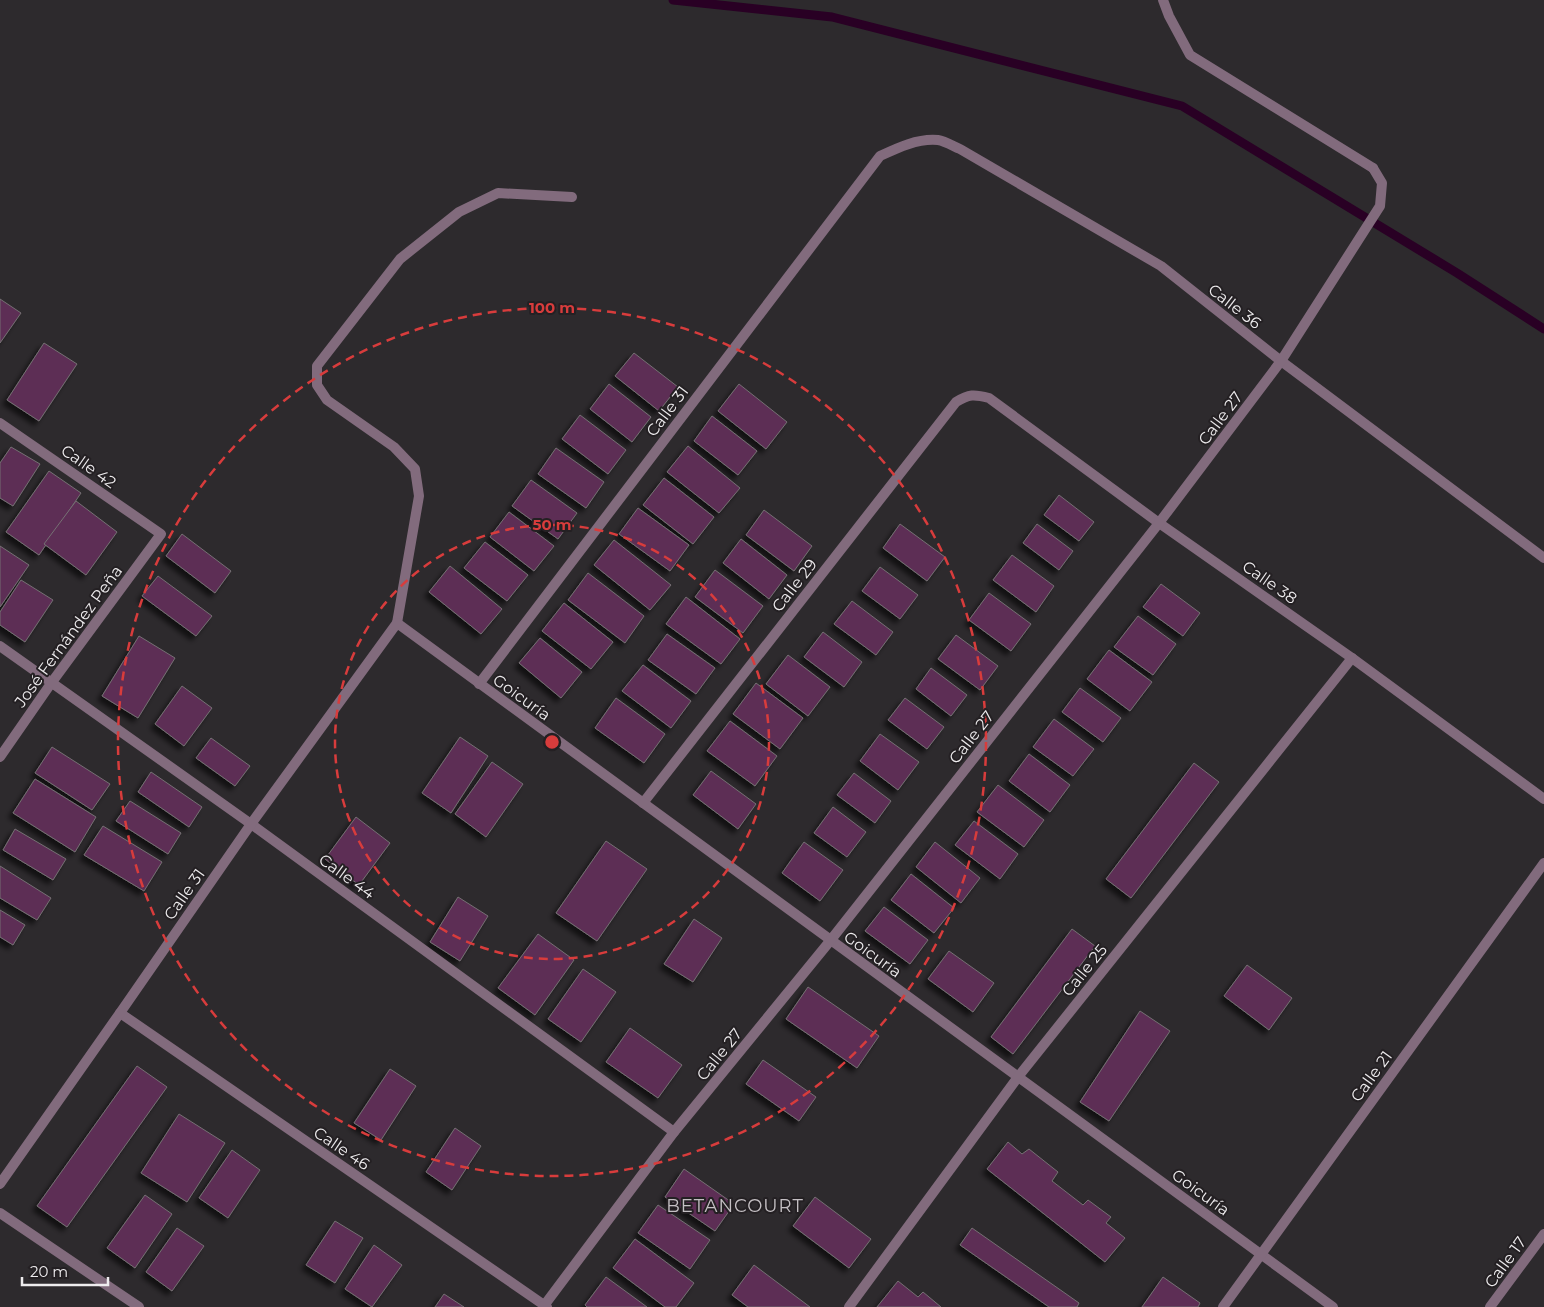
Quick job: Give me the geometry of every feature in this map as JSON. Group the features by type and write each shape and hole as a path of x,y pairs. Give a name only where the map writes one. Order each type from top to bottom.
{"street":[{"name":"Calle 27","path":"545,1306 674,1132 830,941 1159,522 1281,361 1380,206 1382,183 1373,168 1190,55 1168,16 1163,0"},
{"name":"Calle 36","path":"880,156 921,141 939,140 960,149 1161,266 1281,361 1544,558"},
{"name":"Calle 31","path":"478,684 880,156"},
{"path":"397,624 419,496 415,469 394,446 327,400 317,385 316,366 400,258 459,212 498,193 572,197"},
{"name":"Calle 38","path":"977,394 988,398 1159,522 1352,658 1544,799"},
{"name":"Calle 29","path":"643,803 956,402 966,396 977,394"},
{"name":"Calle 42","path":"0,423 162,534"},
{"name":"José Fernández Peña","path":"0,758 52,682 162,534"},
{"name":"Calle 31","path":"0,1184 251,824 397,624"},
{"name":"Goicuría","path":"397,624 1333,1307"},
{"name":"Calle 44","path":"0,646 251,824 674,1132"},
{"name":"Calle 25","path":"849,1307 1018,1077 1352,658"},
{"name":"Calle 21","path":"1223,1307 1544,863"},
{"name":"Calle 46","path":"120,1013 545,1306"},
{"path":"0,1213 139,1307"},
{"name":"Calle 17","path":"1490,1307 1544,1234"}],"building":[{"path":"0,299 21,313 0,343"},
{"path":"44,343 77,364 39,421 7,400"},
{"path":"634,353 678,387 659,411 615,376"},
{"path":"609,384 651,417 632,442 590,409"},
{"path":"739,384 787,422 766,449 718,411"},
{"path":"580,415 626,450 608,474 562,439"},
{"path":"712,416 757,451 738,475 694,441"},
{"path":"688,446 740,488 719,513 667,472"},
{"path":"11,447 40,464 13,506 0,498 0,463"},
{"path":"556,448 604,482 586,508 538,474"},
{"path":"49,471 81,493 39,555 6,532"},
{"path":"664,478 714,517 693,544 643,505"},
{"path":"531,480 577,513 558,539 512,506"},
{"path":"1059,495 1094,522 1079,541 1044,515"},
{"path":"76,501 117,532 86,575 44,544"},
{"path":"638,508 689,545 670,571 619,534"},
{"path":"764,510 812,546 794,571 746,535"},
{"path":"509,512 554,546 534,571 490,537"},
{"path":"900,524 945,557 927,581 883,548"},
{"path":"1037,524 1073,551 1059,570 1023,543"},
{"path":"182,534 231,571 215,593 166,556"},
{"path":"741,539 787,575 769,599 723,563"},
{"path":"614,540 671,585 650,610 594,565"},
{"path":"485,542 528,575 507,601 464,568"},
{"path":"0,546 29,565 0,607"},
{"path":"1012,555 1054,586 1036,612 993,580"},
{"path":"450,566 502,609 481,634 429,592"},
{"path":"880,567 918,595 900,619 862,591"},
{"path":"715,570 763,606 743,633 695,597"},
{"path":"588,573 644,616 625,643 568,600"},
{"path":"158,576 212,616 196,636 142,596"},
{"path":"21,580 53,600 25,642 0,625 0,612"},
{"path":"1161,584 1200,613 1183,636 1143,607"},
{"path":"989,593 1031,624 1011,651 969,620"},
{"path":"686,597 740,639 721,664 666,624"},
{"path":"852,601 893,632 876,655 834,624"},
{"path":"564,603 613,642 591,669 542,631"},
{"path":"1138,616 1176,644 1153,675 1114,647"},
{"path":"823,632 862,662 844,687 804,657"},
{"path":"667,634 715,668 696,694 648,660"},
{"path":"956,635 998,666 980,690 938,659"},
{"path":"139,636 175,658 138,718 102,696"},
{"path":"540,638 582,672 561,698 519,663"},
{"path":"1109,650 1152,682 1130,711 1087,679"},
{"path":"788,655 830,687 808,716 766,684"},
{"path":"643,665 691,701 671,728 622,691"},
{"path":"931,668 967,695 951,716 916,689"},
{"path":"756,683 803,718 780,749 733,714"},
{"path":"182,686 212,708 184,746 155,724"},
{"path":"1080,688 1121,718 1103,742 1062,712"},
{"path":"616,698 665,734 644,763 595,728"},
{"path":"905,698 944,727 927,749 888,720"},
{"path":"1054,719 1094,749 1073,776 1033,747"},
{"path":"730,721 777,756 755,786 707,751"},
{"path":"880,734 919,762 898,790 860,761"},
{"path":"460,737 488,756 451,813 422,793"},
{"path":"211,738 250,766 235,786 196,758"},
{"path":"52,747 110,784 92,810 35,773"},
{"path":"1029,754 1070,785 1050,812 1009,781"},
{"path":"492,762 523,784 486,837 455,814"},
{"path":"1194,763 1219,782 1131,898 1106,879"},
{"path":"711,771 756,804 738,829 693,795"},
{"path":"151,772 202,807 189,827 138,792"},
{"path":"854,773 891,801 875,823 837,795"},
{"path":"35,779 96,817 75,852 13,813"},
{"path":"998,785 1044,820 1024,847 977,812"},
{"path":"130,801 181,833 168,854 116,821"},
{"path":"833,807 866,832 847,857 814,833"},
{"path":"356,817 390,843 359,885 325,859"},
{"path":"974,821 1018,854 1000,879 955,845"},
{"path":"103,826 162,862 144,891 84,855"},
{"path":"15,829 66,859 53,880 3,850"},
{"path":"606,841 647,869 597,941 556,913"},
{"path":"804,842 843,870 820,901 782,873"},
{"path":"935,842 980,878 961,903 916,867"},
{"path":"0,866 51,898 37,920 0,898"},
{"path":"911,874 954,908 934,933 891,900"},
{"path":"458,897 488,916 460,961 430,942"},
{"path":"884,907 928,940 910,964 865,931"},
{"path":"0,910 25,925 13,945 0,937"},
{"path":"694,919 722,938 693,982 664,964"},
{"path":"1072,929 1095,946 1013,1054 991,1037"},
{"path":"538,934 574,960 535,1015 498,988"},
{"path":"949,951 994,983 973,1012 928,979"},
{"path":"1247,965 1292,998 1269,1030 1224,996"},
{"path":"583,969 616,992 581,1042 548,1019"},
{"path":"808,987 879,1036 857,1068 786,1019"},
{"path":"1140,1011 1170,1031 1109,1121 1080,1102"},
{"path":"630,1028 682,1065 658,1098 606,1062"},
{"path":"763,1060 816,1097 799,1121 746,1084"},
{"path":"137,1066 167,1087 67,1227 37,1206"},
{"path":"390,1069 416,1086 381,1140 354,1123"},
{"path":"179,1114 225,1143 187,1202 141,1173"},
{"path":"455,1128 481,1146 452,1190 426,1172"},
{"path":"1008,1142 1022,1154 1029,1149 1058,1172 1052,1181 1083,1205 1088,1200 1111,1217 1106,1223 1125,1238 1105,1262 987,1169"},
{"path":"232,1150 260,1170 228,1218 199,1198"},
{"path":"684,1169 734,1204 715,1231 665,1197"},
{"path":"145,1195 172,1214 135,1268 107,1248"},
{"path":"815,1197 871,1239 849,1268 793,1226"},
{"path":"658,1205 710,1240 690,1269 638,1233"},
{"path":"335,1221 363,1238 335,1283 306,1265"},
{"path":"177,1228 204,1246 172,1291 146,1272"},
{"path":"972,1228 1079,1303 1077,1307 1049,1307 960,1245"},
{"path":"635,1239 694,1283 676,1307 665,1307 613,1268"},
{"path":"374,1245 402,1265 372,1307 345,1289"},
{"path":"754,1265 810,1307 748,1307 732,1295"},
{"path":"606,1277 647,1307 587,1307 585,1305"},
{"path":"1163,1277 1200,1303 1198,1307 1142,1307"},
{"path":"898,1281 918,1297 923,1292 941,1307 877,1307"},
{"path":"444,1294 464,1307 435,1307"}],"waterway":[{"path":"673,0 832,17 1182,106 1457,273 1544,329"}],"district":[{"name":"BETANCOURT","path":"735,1206"}]}
